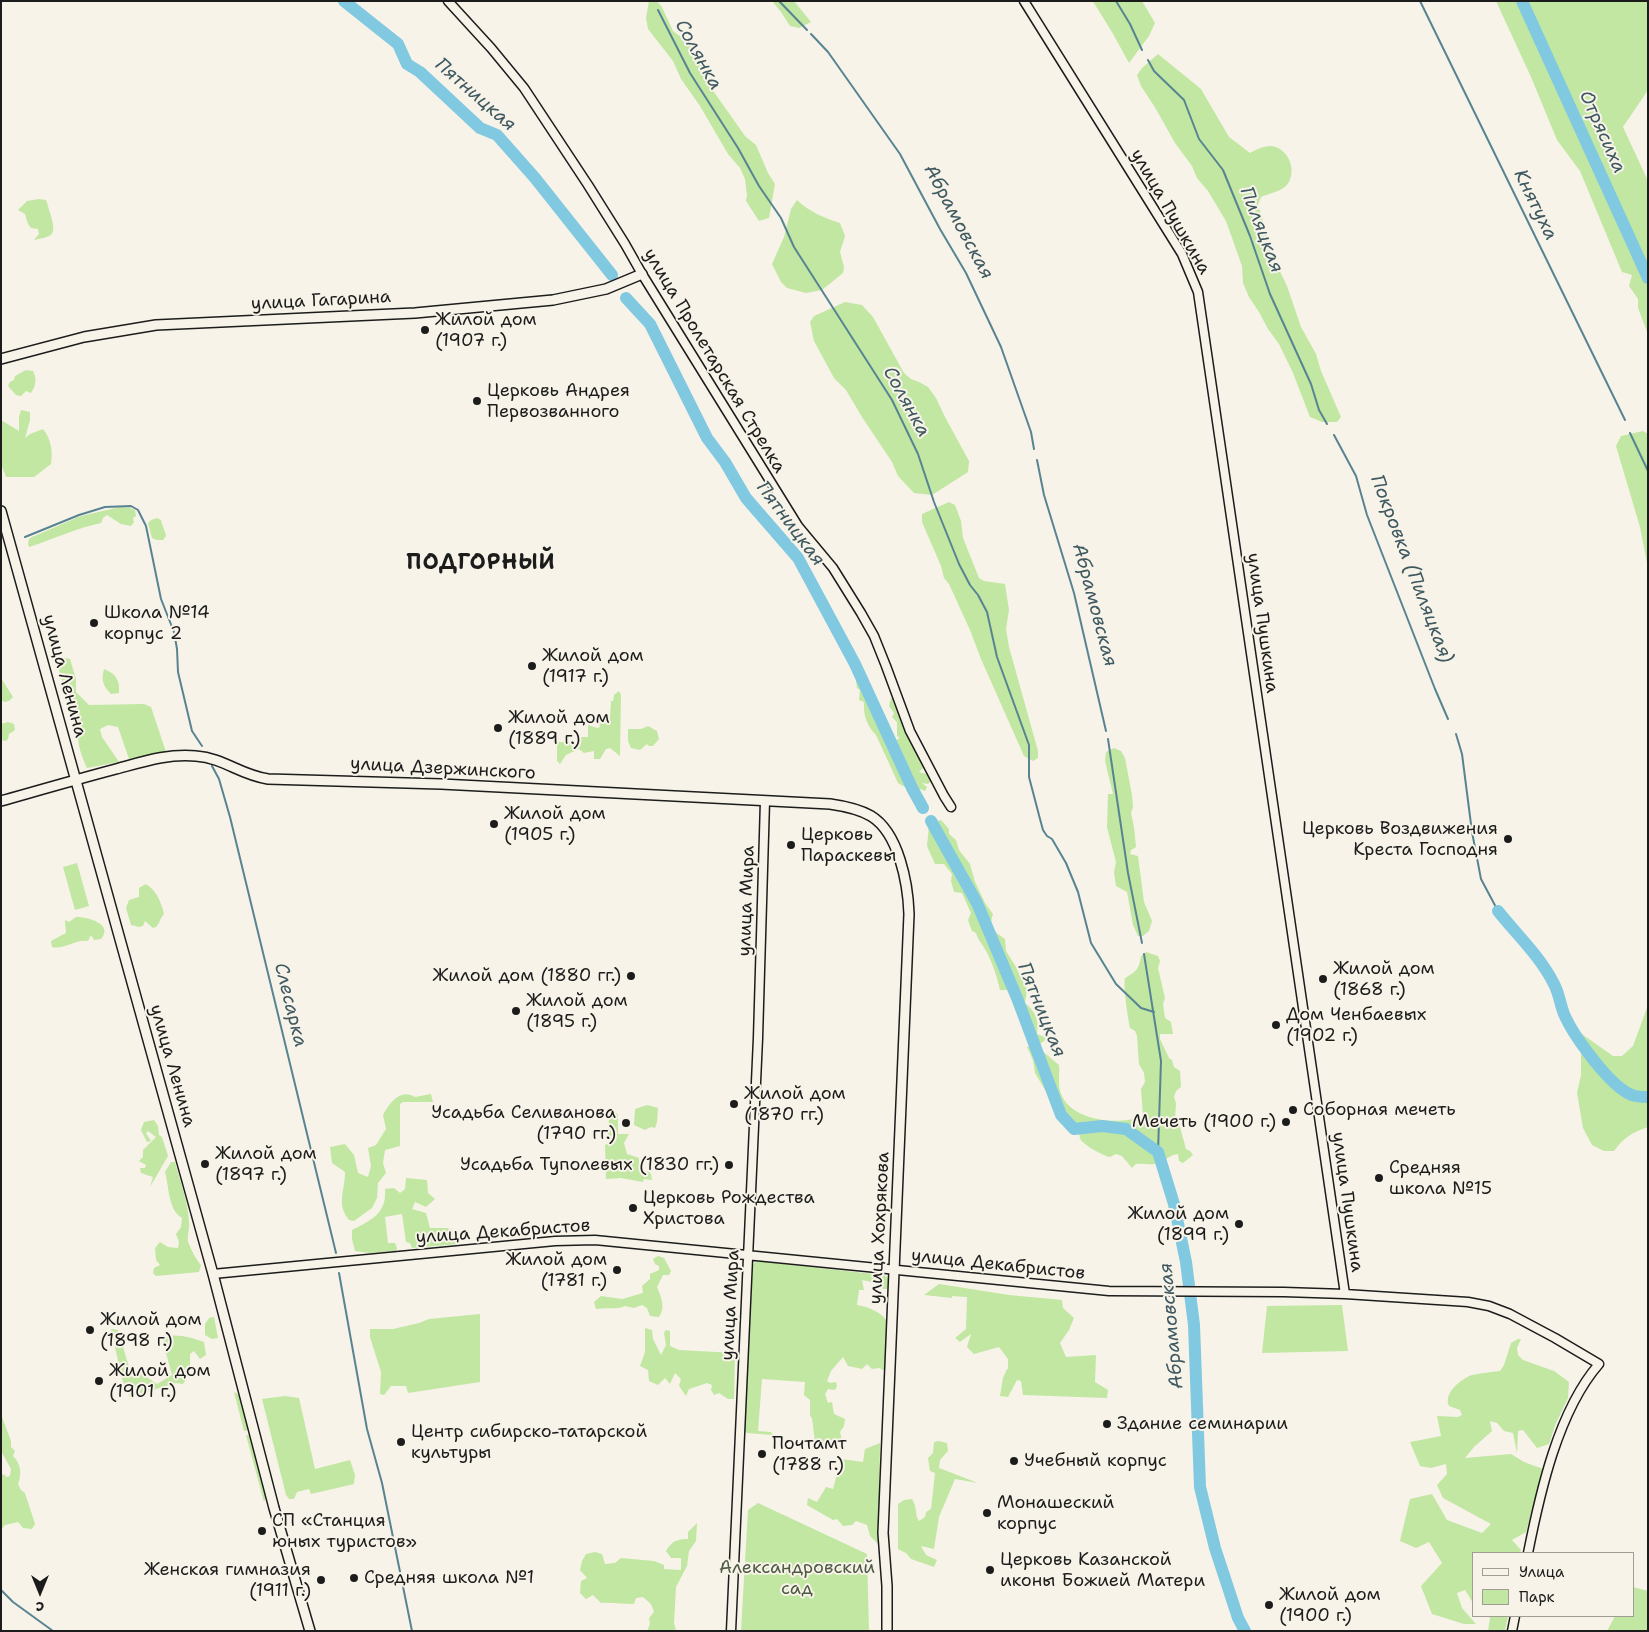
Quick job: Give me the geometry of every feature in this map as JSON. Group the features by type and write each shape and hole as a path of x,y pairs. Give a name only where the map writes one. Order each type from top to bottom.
{"main road":[{"name":"улица Гагарина","path":"1,360 91,336 156,325 415,313 553,300 606,289 642,274"},
{"name":"улица Ленина","path":"1,511 214,1274 274,1508 310,1631"},
{"name":"улица Дзержинского","path":"1,801 157,759 176,755 194,755 213,758 242,772 268,779 441,784 830,804 854,809 871,816 886,830"},
{"name":"улица Хохрякова","path":"886,830 892,839 902,870 909,902 883,1533 888,1592 887,1631"}],"street":[{"name":"улица Пролетарская Стрелка","path":"448,1 524,88 625,244 798,526 833,568 862,613 874,636 910,731 951,807"},
{"name":"улица Пушкина","path":"1024,1 1182,254 1198,292 1345,1294"},
{"name":"улица Мира","path":"731,1631 749,1254 765,801"},
{"name":"улица Декабристов","path":"214,1274 555,1240 578,1240 617,1241 1109,1291 1345,1294"},
{"path":"1345,1294 1447,1300 1489,1306 1525,1322 1599,1364 1582,1387 1568,1415 1540,1500 1528,1552"},
{"path":"1512,1631 1515,1617"}],"green space":[{"path":"649,1 657,1 662,7 673,31 691,44 707,82 745,136 756,145 775,184 769,218 759,221 746,201 745,179 740,168 728,154 700,106 681,79 673,61 648,29 646,18"},
{"path":"772,1 794,1 811,22 799,28 790,26"},
{"path":"1090,1 1142,1 1155,23 1149,36 1129,63 1094,3"},
{"path":"1496,1 1648,1 1648,90 1623,127 1648,181 1648,334 1638,308 1638,299 1629,286 1632,275 1622,272 1580,171 1557,140 1531,77"},
{"path":"1158,54 1201,89 1229,137 1250,153 1263,147 1273,146 1281,150 1289,159 1292,170 1286,186 1261,197 1258,205 1275,261 1287,286 1301,327 1316,354 1321,371 1341,417 1337,422 1322,422 1310,417 1293,373 1279,344 1249,297 1243,283 1242,266 1226,221 1208,191 1197,178 1192,166 1175,143 1141,86 1137,75"},
{"path":"46,200 53,222 53,231 49,236 34,240 39,234 38,229 31,228 25,214 18,210 27,201"},
{"path":"797,200 817,214 840,223 845,236 840,252 844,267 843,273 822,290 806,293 787,288 781,282 772,264 784,237 791,209"},
{"path":"845,302 862,305 873,317 904,373 911,379 928,387 936,398 969,461 968,472 932,495 914,493 898,476 892,462 846,390 834,378 814,341 810,322 814,316"},
{"path":"26,370 33,371 34,388 31,393 26,391 21,396 16,395 8,386 15,376"},
{"path":"21,410 30,412 30,420 25,438 43,429 46,433 51,445 51,464 34,477 6,477 1,464 1,420 19,431"},
{"path":"1643,431 1648,434 1648,568 1640,527 1616,446 1621,436"},
{"path":"949,502 955,505 961,521 963,538 979,578 984,581 1005,584 1009,610 1006,629 1009,647 1038,751 1038,758 1033,761 1024,756 970,630 949,584 944,578 941,566 922,522 922,514"},
{"path":"120,507 135,510 136,516 133,518 134,522 131,526 121,524 107,515 101,523 29,547 29,539 32,537 81,516"},
{"path":"157,518 161,520 166,534 163,540 152,538 148,523"},
{"path":"852,653 896,740 900,738 897,736 897,722 892,717 894,713 889,706 891,698 895,698 924,767 919,772 927,774 932,780 928,784 922,783 927,787 925,791 920,789 912,791 898,783 876,735 866,720 864,702 859,700 860,690 857,688"},
{"path":"60,657 70,659 76,679 76,692 89,705 144,704 151,707 166,752 129,759 118,727 108,725 100,729 102,737 119,762 87,768 80,749 78,729 56,662"},
{"path":"104,669 112,673 116,678 119,684 119,693 111,694 106,688 103,683"},
{"path":"1,678 13,697 9,701 4,702 1,699"},
{"path":"619,691 621,695 620,756 610,748 606,749 600,759 594,759 594,751 584,753 579,749 566,755 560,764 557,761 557,742 580,742 580,737 588,737 588,725 597,728 600,727 598,719 610,718 611,701 613,701 614,695"},
{"path":"8,722 14,724 15,730 9,734 6,741 1,740 1,724"},
{"path":"648,726 657,731 659,739 653,746 647,744 640,750 631,748 628,741 628,729 641,729"},
{"path":"1114,748 1121,751 1125,758 1132,795 1133,807 1131,813 1136,847 1131,850 1130,854 1138,856 1144,902 1152,921 1149,931 1143,936 1138,936 1133,925 1127,892 1116,886 1114,872 1116,862 1107,827 1108,794 1113,794 1105,761 1106,752"},
{"path":"941,820 949,829 949,834 956,840 959,850 970,864 975,882 985,903 993,914 991,923 993,929 1005,939 1006,951 1027,990 1025,1003 1036,1017 1038,1025 1037,1034 1045,1037 1045,1040 1040,1044 1040,1049 1059,1065 1060,1092 1068,1104 1086,1116 1110,1121 1122,1121 1143,1116 1141,1089 1145,1082 1144,1073 1139,1064 1137,1036 1135,1031 1130,1028 1125,996 1125,978 1136,970 1141,956 1146,952 1158,956 1160,961 1158,968 1165,998 1163,1004 1165,1018 1171,1022 1173,1034 1160,1034 1160,1039 1174,1067 1180,1071 1181,1087 1176,1091 1174,1097 1176,1103 1175,1120 1180,1127 1186,1149 1193,1155 1183,1163 1179,1161 1178,1154 1157,1163 1136,1164 1132,1168 1122,1156 1116,1154 1110,1157 1088,1146 1081,1140 1079,1130 1074,1123 1072,1122 1068,1125 1065,1123 1035,1073 1033,1060 1027,1047 1039,1041 1028,1040 1026,1029 1021,1024 1021,1019 1009,990 1000,990 989,958 976,933 972,931 968,920 971,913 962,893 954,892 951,881 952,874 944,864 935,864 927,846 929,826"},
{"path":"77,863 89,906 75,910 63,867"},
{"path":"146,884 158,897 164,914 156,927 153,928 145,921 143,926 131,925 126,908 129,900 139,897 139,888"},
{"path":"76,917 87,918 102,925 104,934 101,939 94,940 91,935 88,941 56,948 52,947 51,941 66,933 65,920 69,922"},
{"path":"1648,1005 1648,1127 1629,1136 1614,1151 1604,1151 1592,1145 1583,1128 1577,1093 1581,1075 1581,1051 1572,1027 1613,1056 1622,1056 1633,1046"},
{"path":"405,1094 415,1097 431,1094 433,1102 403,1102 400,1104 400,1146 385,1150 383,1163 386,1173 378,1183 377,1198 372,1208 354,1221 349,1220 342,1203 345,1172 332,1163 330,1147 345,1144 354,1155 358,1173 368,1177 371,1166 368,1148 376,1145 386,1129 383,1115 388,1106 396,1098"},
{"path":"647,1105 658,1108 657,1122 655,1128 651,1127 645,1130 634,1125 635,1109"},
{"path":"613,1109 618,1115 618,1134 629,1134 624,1143 627,1154 639,1158 639,1170 644,1173 648,1171 651,1174 652,1180 644,1179 643,1182 621,1178 606,1179 605,1145 611,1142 608,1139 609,1115"},
{"path":"154,1120 158,1126 159,1135 162,1137 168,1156 150,1187 153,1177 141,1173 140,1168 145,1168 146,1165 139,1161 143,1157 143,1150 156,1137 148,1131 146,1133 151,1141 147,1142 141,1130 144,1122"},
{"path":"171,1162 175,1162 184,1192 189,1224 188,1242 201,1265 199,1272 156,1276 153,1273 154,1268 160,1265 156,1260 155,1248 160,1242 168,1247 178,1248 179,1242 176,1234 181,1227 182,1218 177,1214 172,1204 165,1172"},
{"path":"406,1178 427,1180 428,1193 435,1199 426,1207 415,1202 412,1209 426,1213 430,1228 447,1228 455,1231 458,1244 412,1248 410,1243 406,1242 402,1214 385,1217 388,1243 395,1243 396,1251 370,1253 355,1251 352,1230 376,1215 383,1205 385,1189 394,1188 400,1193 405,1189"},
{"path":"658,1256 664,1258 671,1271 669,1275 663,1275 657,1287 662,1306 659,1317 650,1316 647,1308 642,1305 634,1308 625,1306 596,1309 594,1302 601,1296 622,1299 643,1293 642,1286 650,1279 650,1274 659,1270 659,1266 655,1264 653,1259"},
{"path":"756,1261 883,1275 889,1280 890,1289 883,1289 881,1284 862,1280 864,1290 859,1290 857,1305 875,1311 888,1323 886,1371 879,1368 872,1369 867,1364 862,1369 848,1366 843,1357 831,1371 827,1381 830,1383 836,1382 835,1390 828,1389 825,1394 828,1403 832,1402 834,1414 845,1419 844,1426 840,1432 843,1444 820,1444 815,1442 812,1418 810,1416 810,1400 804,1395 805,1382 762,1379 758,1431 771,1432 773,1435 743,1431 752,1266"},
{"path":"939,1284 1009,1295 1062,1300 1063,1308 1074,1318 1069,1330 1060,1343 1066,1357 1096,1355 1095,1382 1108,1390 1107,1398 1023,1395 1021,1381 1017,1380 1008,1397 1000,1396 1003,1378 1008,1369 1008,1359 999,1347 974,1354 967,1347 971,1334 960,1342 955,1338 966,1329 967,1297 952,1296 952,1298 924,1295"},
{"path":"1342,1305 1348,1351 1262,1353 1267,1306"},
{"path":"480,1314 480,1382 408,1393 406,1386 391,1386 384,1395 380,1394 381,1372 370,1337 370,1329 393,1329 429,1319"},
{"path":"214,1317 218,1338 212,1339 205,1335 205,1324 209,1318"},
{"path":"645,1328 652,1330 653,1339 661,1355 666,1345 664,1333 666,1330 670,1331 670,1346 679,1350 735,1353 734,1399 728,1399 719,1393 714,1395 711,1390 712,1385 707,1383 689,1389 686,1396 679,1386 681,1379 675,1373 670,1384 665,1378 658,1385 649,1381 648,1370 640,1366 645,1352"},
{"path":"111,1329 118,1330 131,1374 139,1372 157,1384 172,1375 163,1342 168,1336 182,1336 204,1342 206,1355 200,1359 194,1351 190,1354 190,1374 183,1384 176,1383 143,1393 143,1397 140,1398 136,1394 132,1399 122,1379"},
{"path":"1521,1339 1517,1348 1518,1355 1523,1360 1554,1371 1569,1382 1568,1398 1556,1423 1549,1444 1537,1448 1523,1430 1518,1431 1517,1453 1513,1433 1504,1431 1497,1423 1490,1421 1492,1431 1465,1458 1511,1454 1524,1462 1543,1469 1526,1532 1512,1540 1521,1550 1520,1552 1472,1552 1472,1601 1465,1590 1457,1593 1462,1608 1476,1624 1464,1624 1432,1614 1421,1586 1442,1563 1429,1542 1416,1548 1400,1541 1410,1499 1432,1494 1447,1520 1482,1533 1491,1524 1443,1498 1437,1485 1447,1474 1446,1464 1431,1468 1420,1466 1410,1442 1441,1436 1437,1416 1458,1417 1462,1415 1460,1410 1449,1406 1449,1396 1454,1387 1472,1375 1500,1371 1504,1365 1511,1343"},
{"path":"234,1392 239,1395 248,1430 244,1431"},
{"path":"285,1396 299,1398 315,1469 350,1460 355,1475 354,1484 311,1494 309,1489 297,1492 294,1499 289,1499 286,1495 262,1399"},
{"path":"1,1414 11,1441 11,1447 15,1451 13,1456 19,1466 20,1477 18,1484 25,1493 35,1524 32,1529 23,1528 18,1522 5,1525 1,1530 1,1474 6,1477 10,1476 11,1469 1,1451"},
{"path":"246,1435 249,1435 266,1497 264,1502"},
{"path":"934,1442 947,1443 948,1451 940,1460 939,1468 978,1483 955,1479 939,1517 934,1549 921,1546 926,1555 937,1560 934,1567 911,1559 906,1553 898,1549 898,1504 904,1500 912,1499 919,1521 931,1509 935,1473 930,1471 928,1458 933,1453"},
{"path":"880,1443 878,1544 870,1536 867,1525 856,1521 852,1525 843,1526 837,1519 833,1520 807,1505 808,1498 817,1502 826,1487 833,1489 841,1459 863,1462 865,1449"},
{"name":"Александровский сад","path":"758,1503 867,1554 869,1631 741,1631 748,1510"},
{"path":"697,1523 696,1541 689,1551 687,1566 676,1587 674,1623 676,1631 647,1631 650,1624 649,1618 654,1612 651,1604 643,1597 636,1598 634,1604 601,1603 593,1595 586,1599 580,1593 581,1581 587,1578 580,1570 586,1554 595,1552 602,1554 605,1564 615,1563 621,1558 654,1561 664,1565 664,1569 681,1570 681,1558 671,1558 666,1551 675,1541 688,1539 688,1532"},
{"path":"1634,1587 1648,1591 1648,1631 1607,1631 1614,1617 1634,1617"},
{"path":"1508,1617 1505,1631 1488,1631 1490,1618"}],"waterway":[{"name":"Пятницкая","path":"344,1 398,44 407,64 420,72 480,128 497,135 535,178 612,275"},
{"name":"Абрамовская","path":"779,1 807,30"},
{"name":"Пиляцкая","path":"1116,1 1130,24 1142,50"},
{"name":"Княтуха","path":"1420,1 1625,420"},
{"name":"Отрясиха","path":"1522,1 1648,278"},
{"name":"Солянка","path":"658,10 690,73 738,148 759,186 781,218 794,247 892,400 918,454 934,502 959,564 987,612 997,657 1029,745 1029,777 1043,830 1052,839 1066,863 1078,892 1091,943 1116,984 1141,1008 1154,1012"},
{"name":"Абрамовская","path":"811,34 828,52 900,154 966,273 1001,347 1031,432 1034,449"},
{"name":"Пиляцкая","path":"1148,60 1154,71 1184,100 1199,139 1223,170 1250,236 1270,294 1311,384 1319,410 1327,424"},
{"name":"Пятницкая","path":"626,298 650,324 707,438 725,462 746,498 798,558 855,664 923,808"},
{"name":"Княтуха","path":"1630,433 1648,471"},
{"name":"Покровка (Пиляцкая)","path":"1334,435 1356,476 1367,515 1448,719"},
{"name":"Абрамовская","path":"1037,460 1044,495 1074,593 1106,731"},
{"name":"Слесарка","path":"25,537 79,515 105,507 131,506 138,510 146,526 161,599 174,632 178,672 192,731 202,746"},
{"name":"Покровка (Пиляцкая)","path":"1456,734 1462,754 1472,832 1481,879 1498,911"},
{"name":"Абрамовская","path":"1108,739 1128,873 1142,943"},
{"name":"Слесарка","path":"212,766 219,779 230,817 336,1253"},
{"name":"Абрамовская","path":"931,821 977,903 1017,998 1061,1115 1074,1129 1102,1126 1126,1129 1158,1152 1174,1204 1186,1262 1194,1325 1200,1487 1215,1548 1238,1618 1245,1631"},
{"name":"Покровка (Пиляцкая)","path":"1498,911 1535,955 1548,974 1556,987 1569,1023 1593,1059 1613,1082 1623,1090 1634,1096 1648,1097"},
{"name":"Абрамовская","path":"1144,954 1161,1061 1158,1152"},
{"name":"Слесарка","path":"339,1273 367,1429 382,1483 412,1631"},
{"path":"1,1590 13,1602 53,1631"}],"place":[{"name":"Жилой дом (1907 г.)","path":"425,330"},
{"name":"Церковь Андрея Первозванного","path":"477,401"},
{"name":"Школа №14 корпус 2","path":"94,623"},
{"name":"Жилой дом (1917 г.)","path":"532,666"},
{"name":"Жилой дом (1889 г.)","path":"498,728"},
{"name":"Жилой дом (1905 г.)","path":"494,824"},
{"name":"Церковь Воздвижения Креста Господня","path":"1508,839"},
{"name":"Церковь Параскевы","path":"791,845"},
{"name":"Жилой дом (1880 гг.)","path":"631,976"},
{"name":"Жилой дом (1868 г.)","path":"1323,979"},
{"name":"Жилой дом (1895 г.)","path":"516,1011"},
{"name":"Дом Ченбаевых (1902 г.)","path":"1276,1025"},
{"name":"Жилой дом (1870 гг.)","path":"734,1104"},
{"name":"Соборная мечеть","path":"1293,1110"},
{"name":"Мечеть (1900 г.)","path":"1286,1122"},
{"name":"Усадьба Селиванова (1790 гг.)","path":"626,1123"},
{"name":"Жилой дом (1897 г.)","path":"205,1164"},
{"name":"Усадьба Туполевых (1830 гг.)","path":"729,1165"},
{"name":"Средняя школа №15","path":"1379,1178"},
{"name":"Церковь Рождества Христова","path":"633,1208"},
{"name":"Жилой дом (1899 г.)","path":"1239,1224"},
{"name":"Жилой дом (1781 г.)","path":"617,1270"},
{"name":"Жилой дом (1898 г.)","path":"90,1330"},
{"name":"Жилой дом (1901 г.)","path":"99,1381"},
{"name":"Здание семинарии","path":"1107,1424"},
{"name":"Центр сибирско-татарской культуры","path":"401,1442"},
{"name":"Почтамт (1788 г.)","path":"762,1454"},
{"name":"Учебный корпус","path":"1014,1461"},
{"name":"Монашеский корпус","path":"987,1513"},
{"name":"СП «Станция юных туристов»","path":"262,1531"},
{"name":"Церковь Казанской иконы Божией Матери","path":"990,1570"},
{"name":"Средняя школа №1","path":"354,1578"},
{"name":"Женская гимназия (1911 г.)","path":"321,1580"},
{"name":"Жилой дом (1900 г.)","path":"1269,1605"}],"district":[{"name":"ПОДГОРНЫЙ","path":"481,563"}]}
